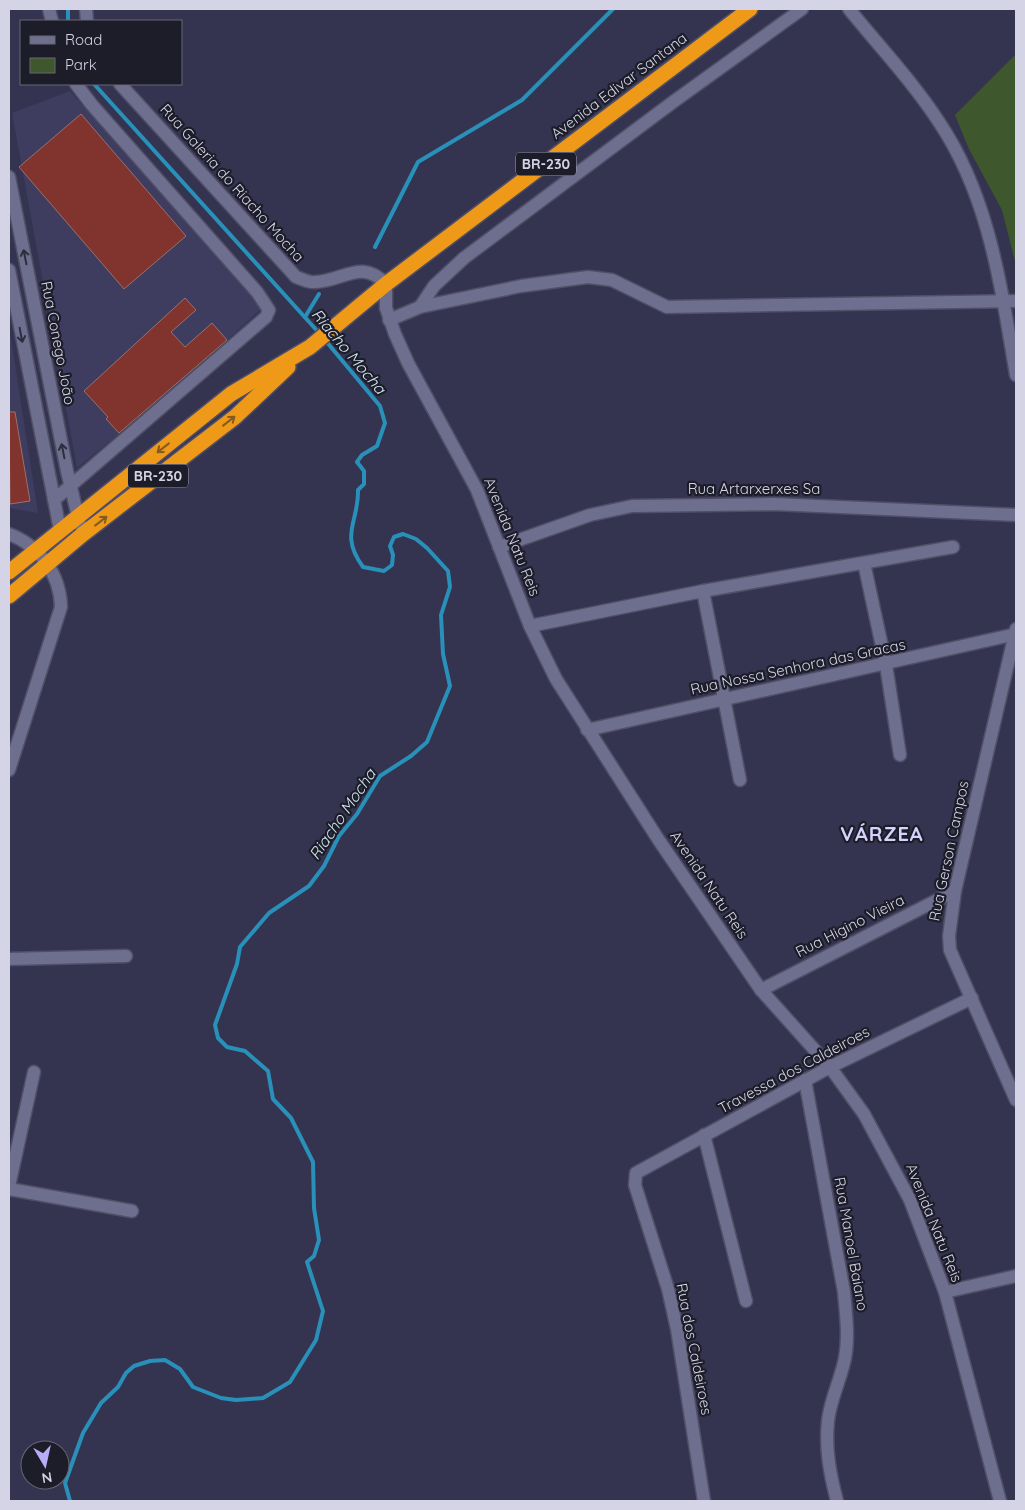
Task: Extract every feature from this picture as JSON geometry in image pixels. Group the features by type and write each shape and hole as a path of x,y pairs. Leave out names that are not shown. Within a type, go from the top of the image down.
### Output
{"highway":[{"name":"Avenida Edivar Santana","path":"307,349 386,284 750,9"},
{"name":"BR-230","path":"9,572 77,515 231,394 307,349"},
{"name":"BR-230","path":"9,596 83,534 235,417 307,349"}],"street":[{"path":"420,307 434,286 464,258 672,102 802,9"},
{"path":"849,9 927,105 951,143 982,210 994,254 1016,376"},
{"path":"54,500 266,317 269,310 257,292 92,105 77,85"},
{"name":"Rua Galeria do Riacho Mocha","path":"121,85 296,277 316,282 357,272 368,272 377,275 386,284"},
{"name":"Rua Conego João","path":"9,177 70,487 83,534"},
{"path":"9,270 60,530"},
{"path":"389,320 420,307 520,286 588,277 617,282 667,308 1016,301"},
{"path":"11,284 29,279"},
{"name":"Avenida Natu Reis","path":"386,284 389,320 408,363 474,484 530,626 556,679 658,839 761,990 784,1018 830,1067 864,1114 894,1167 910,1200 945,1292 1000,1501"},
{"name":"Rua Artarxerxes Sa","path":"499,547 590,514 632,506 774,504 1016,515"},
{"path":"9,534 36,550 48,565 56,578 60,592 61,607 9,770"},
{"path":"530,626 703,591 954,547"},
{"path":"864,563 886,665 900,755"},
{"path":"703,591 723,701 740,780"},
{"name":"Rua Nossa Senhora das Gracas","path":"587,730 886,665 1016,633"},
{"name":"Rua Gerson Campos","path":"1016,633 955,891 949,924 950,950 1016,1100"},
{"name":"Rua Higino Vieira","path":"761,990 955,891"},
{"path":"9,959 126,956"},
{"name":"Travessa dos Caldeiroes","path":"634,1176 639,1170 805,1080 972,998"},
{"path":"34,1072 9,1188 132,1211"},
{"name":"Rua Manoel Baiano","path":"805,1080 844,1292 847,1322 846,1357 828,1419 826,1437 826,1456 837,1501"},
{"path":"704,1136 746,1301"},
{"name":"Rua dos Caldeiroes","path":"634,1176 677,1329 704,1501"},
{"path":"945,1292 1016,1276"}],"shaded area":[{"path":"70,91 262,308 173,390 77,468 12,113"},
{"path":"9,326 38,513 9,508"}],"green space":[{"path":"1016,54 1016,265 1002,210 969,149 955,115"}],"building":[{"path":"81,114 186,236 124,289 19,167"},
{"path":"185,298 196,310 171,332 185,347 212,323 227,340 119,433 106,419 108,417 84,391"},
{"path":"9,412 15,412 30,501 10,504"}],"waterway":[{"name":"Riacho Mocha","path":"68,9 68,20"},
{"path":"375,247 418,162 522,100 613,9"},
{"name":"Riacho Mocha","path":"95,85 320,334"},
{"path":"305,317 319,294"},
{"name":"Riacho Mocha","path":"70,1501 65,1483 83,1433 101,1403 118,1387 126,1373 134,1366 150,1361 165,1360 180,1369 193,1387 221,1398 236,1400 263,1398 290,1382 316,1340 323,1311 307,1262 314,1256 319,1240 314,1208 313,1162 291,1118 273,1099 268,1071 245,1051 227,1047 218,1038 215,1025 237,964 240,947 269,913 309,886 324,866 339,836 357,814 380,776 411,756 427,742 450,686 443,654 441,615 450,587 448,571 427,548 416,539 403,534 394,537 390,546 393,555 392,565 384,571 363,567 352,546 351,537 358,501 358,490 364,484 364,471 357,462 362,455 377,446 385,423 380,406 325,340"}],"district":[{"name":"VÁRZEA","path":"882,834"}]}
